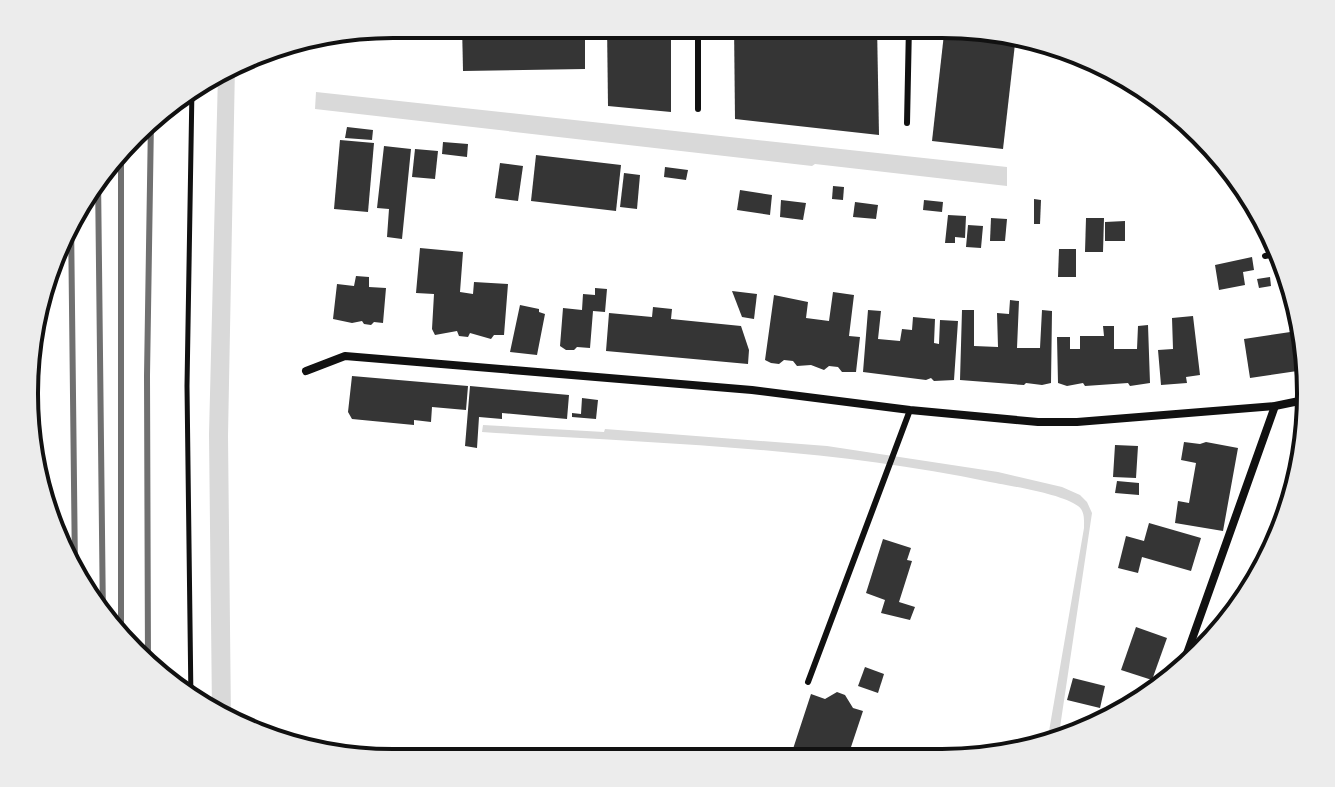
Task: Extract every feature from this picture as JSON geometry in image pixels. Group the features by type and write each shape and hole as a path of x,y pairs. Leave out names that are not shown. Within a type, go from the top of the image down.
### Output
{"street":[{"path":"306,371 345,356 752,390 1038,422 1077,422 1275,406 1297,402"},
{"path":"1188,649 1275,406"}],"lane":[{"path":"698,38 698,109"},
{"path":"907,123 909,38"},
{"path":"1265,256 1269,255"},
{"path":"808,682 910,410"}],"path":[{"path":"191,685 187,386 192,101"}],"shaded area":[{"path":"235,76 228,436 231,709 212,699 209,434 218,85"},
{"path":"316,92 1007,167 1007,186 315,109"},
{"path":"483,425 604,432 605,429 827,446 998,472 1062,487 1080,495 1092,513 1060,729 1049,732 1084,528 1084,516 1078,506 1023,488 864,461 737,448 482,432"}],"building":[{"path":"462,38 585,38 585,69 463,71"},
{"path":"607,38 671,38 671,112 608,106"},
{"path":"734,38 877,38 879,135 735,119"},
{"path":"944,38 1015,46 1003,149 932,141"},
{"path":"347,127 373,130 372,140 345,138"},
{"path":"340,140 374,143 368,212 334,209"},
{"path":"443,142 468,144 467,157 442,154"},
{"path":"384,146 411,149 402,239 387,237 389,209 377,208"},
{"path":"415,149 438,151 435,179 412,177"},
{"path":"536,155 621,165 616,211 531,201"},
{"path":"500,163 523,166 518,201 495,198"},
{"path":"665,167 688,170 686,180 664,177"},
{"path":"624,173 640,175 637,209 620,207"},
{"path":"833,186 844,187 843,200 832,199"},
{"path":"740,190 772,195 770,215 737,210"},
{"path":"1034,199 1041,200 1040,224 1034,224"},
{"path":"781,200 806,203 803,220 780,217"},
{"path":"924,200 943,202 942,212 923,210"},
{"path":"855,202 878,205 876,219 853,217"},
{"path":"948,215 966,216 965,238 955,237 955,243 945,243"},
{"path":"991,218 1007,219 1005,241 990,241"},
{"path":"1086,218 1104,218 1103,252 1085,252"},
{"path":"1125,221 1125,241 1105,241 1105,222"},
{"path":"968,225 983,226 981,248 966,247"},
{"path":"420,248 463,252 460,292 473,294 474,282 508,284 504,335 494,335 491,339 470,333 468,337 459,336 457,331 435,335 432,329 434,294 416,293"},
{"path":"1059,249 1076,249 1076,277 1058,277"},
{"path":"1252,257 1254,270 1243,272 1245,285 1219,290 1215,265"},
{"path":"356,276 369,277 369,287 386,288 383,323 374,322 371,325 362,321 352,323 333,319 337,284 354,286"},
{"path":"1270,277 1271,286 1259,288 1257,279"},
{"path":"595,288 607,289 605,312 593,311 590,348 566,350 560,346 563,308 582,310 583,294 595,295"},
{"path":"732,291 757,294 754,319 742,317"},
{"path":"833,292 854,295 849,336 860,337 856,372 842,372 838,367 829,366 824,370 811,365 797,366 793,361 784,360 779,364 765,360 774,295 808,302 806,318 829,321"},
{"path":"1010,300 1019,301 1017,348 1040,348 1042,310 1052,311 1051,383 1024,385 960,380 962,310 974,310 974,346 998,347 997,313 1009,314"},
{"path":"520,305 539,309 545,314 537,355 510,352"},
{"path":"653,307 672,309 671,319 741,326 749,350 748,364 606,351 609,313 652,317"},
{"path":"868,310 881,311 878,339 900,341 902,329 912,330 913,317 935,319 934,343 939,344 940,320 958,321 954,380 934,381 931,378 926,380 863,372"},
{"path":"1193,316 1200,375 1186,377 1187,383 1161,385 1158,350 1173,349 1172,318"},
{"path":"1148,325 1150,383 1085,386 1083,383 1067,386 1058,383 1057,337 1070,337 1070,349 1080,349 1080,336 1104,336 1103,326 1114,326 1114,349 1137,349 1138,326"},
{"path":"1291,332 1296,371 1250,378 1244,339"},
{"path":"352,376 468,386 466,410 432,407 431,422 414,420 414,425 352,419 348,412"},
{"path":"470,386 569,395 567,419 502,413 502,419 479,417 477,448 465,446"},
{"path":"582,398 598,400 596,419 572,417 572,413 581,414"},
{"path":"1184,442 1206,442 1238,448 1223,531 1175,523 1178,501 1189,503 1196,463 1181,460"},
{"path":"1115,445 1138,446 1136,478 1113,477"},
{"path":"1117,481 1139,483 1139,495 1115,493"},
{"path":"1149,523 1201,538 1191,571 1142,557 1138,573 1118,568 1126,536 1144,541"},
{"path":"883,539 911,548 907,560 912,561 899,602 915,607 910,620 881,613 885,600 866,593"},
{"path":"1136,627 1167,638 1152,680 1121,670"},
{"path":"865,667 884,674 878,693 858,686"},
{"path":"1073,678 1105,686 1100,708 1067,700"},
{"path":"837,692 845,695 853,708 863,711 850,749 793,749 811,694 825,699"}],"railway":[{"path":"148,651 147,376 151,134"},
{"path":"121,165 121,622"},
{"path":"98,196 103,598"},
{"path":"71,244 75,551"}]}
